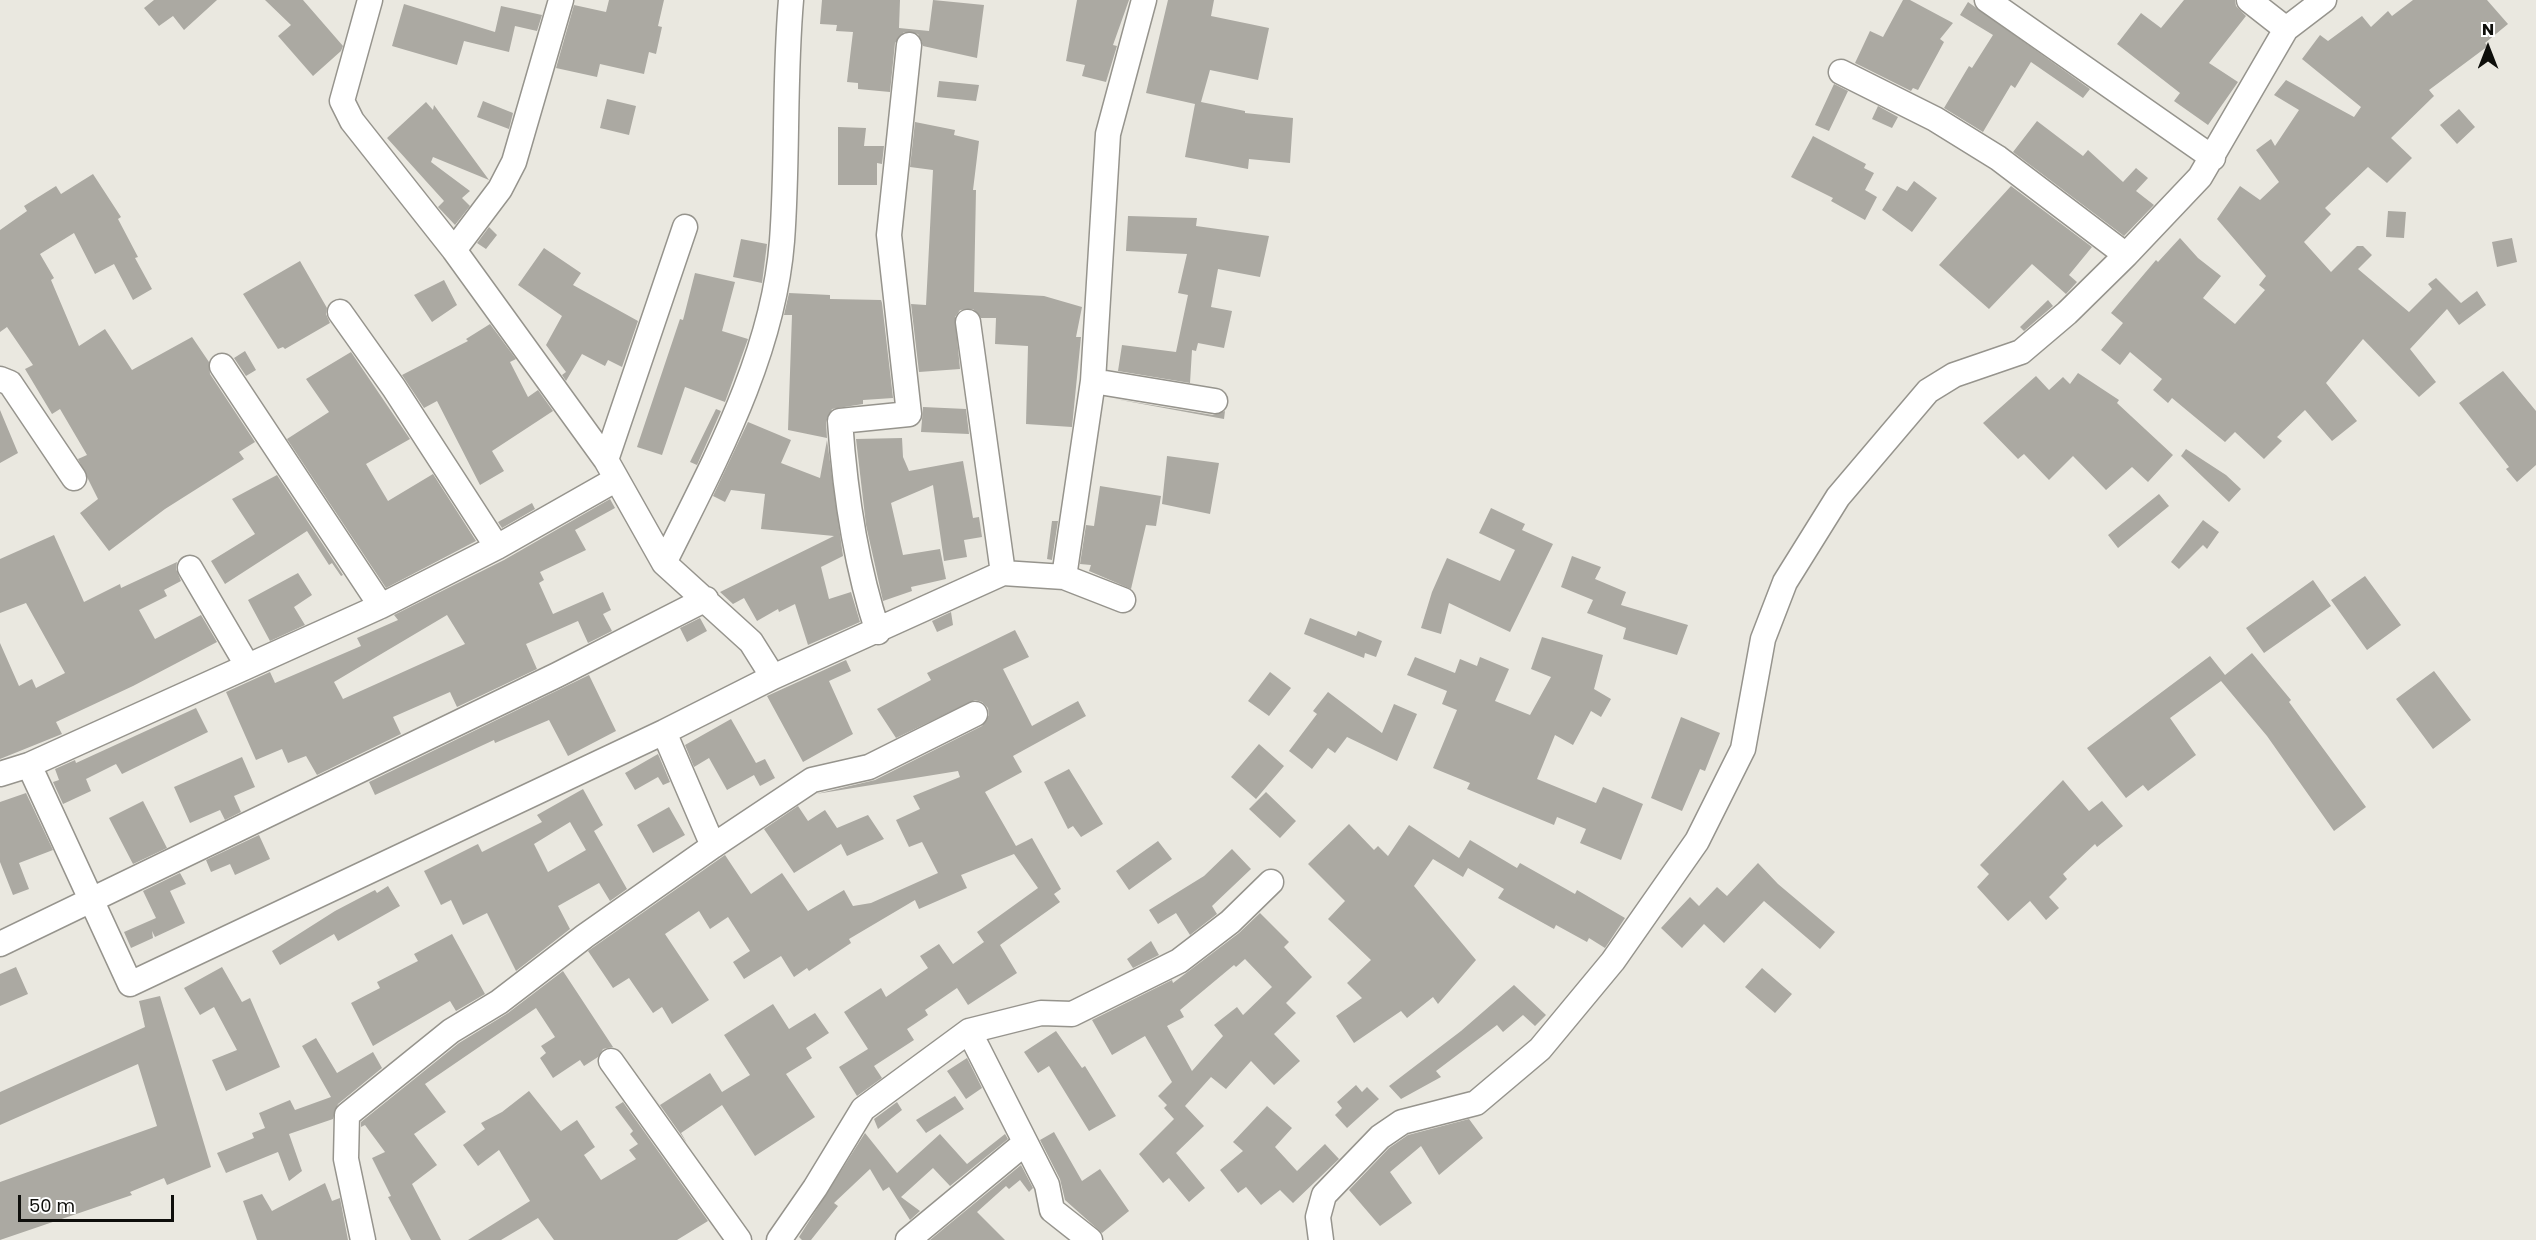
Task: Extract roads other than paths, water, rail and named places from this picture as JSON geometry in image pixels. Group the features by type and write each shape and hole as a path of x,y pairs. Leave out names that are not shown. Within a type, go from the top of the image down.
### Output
{"street":[{"path":"370,0 342,101 352,121 454,250 611,470 664,563 751,642 773,677"},
{"path":"454,250 500,189 514,162 561,0"},
{"path":"664,563 723,444 750,381 772,298 782,242 785,67 790,0"},
{"path":"1064,577 1093,381 1108,134 1144,0"},
{"path":"1987,0 2213,158"},
{"path":"2249,0 2286,29"},
{"path":"1321,1240 1318,1217 1324,1195 1380,1137 1395,1127 1422,1115 1476,1103 1540,1049 1613,962 1691,850 1743,749 1763,639 1785,582 1838,497 1928,391 1954,375 2021,352 2067,313 2126,255 2200,177 2286,29 2324,0"},
{"path":"878,632 861,581 845,483 840,421 909,414 889,236 909,45"},
{"path":"1841,72 1935,119 1998,158 2126,255"},
{"path":"0,774 29,765 381,606 497,547 611,470 685,227"},
{"path":"340,312 394,388 497,547"},
{"path":"968,322 1004,573"},
{"path":"222,366 381,606"},
{"path":"0,379 10,383 74,478"},
{"path":"1093,381 1215,401"},
{"path":"190,568 247,665"},
{"path":"29,765 130,984 664,732 773,677 878,632 1004,573 1064,577 1123,600"},
{"path":"0,944 93,901 706,599"},
{"path":"363,1240 346,1160 347,1114 451,1031 499,1002 585,936 812,780 869,767 975,714"},
{"path":"664,732 713,846"},
{"path":"785,1237 863,1109 969,1031 1041,1013 1072,1014 1091,1005 1179,961 1230,922 1271,882"},
{"path":"969,1031 1047,1185 1052,1210 1090,1240"},
{"path":"611,1061 739,1240"},
{"path":"908,1240 1025,1143"}]}
